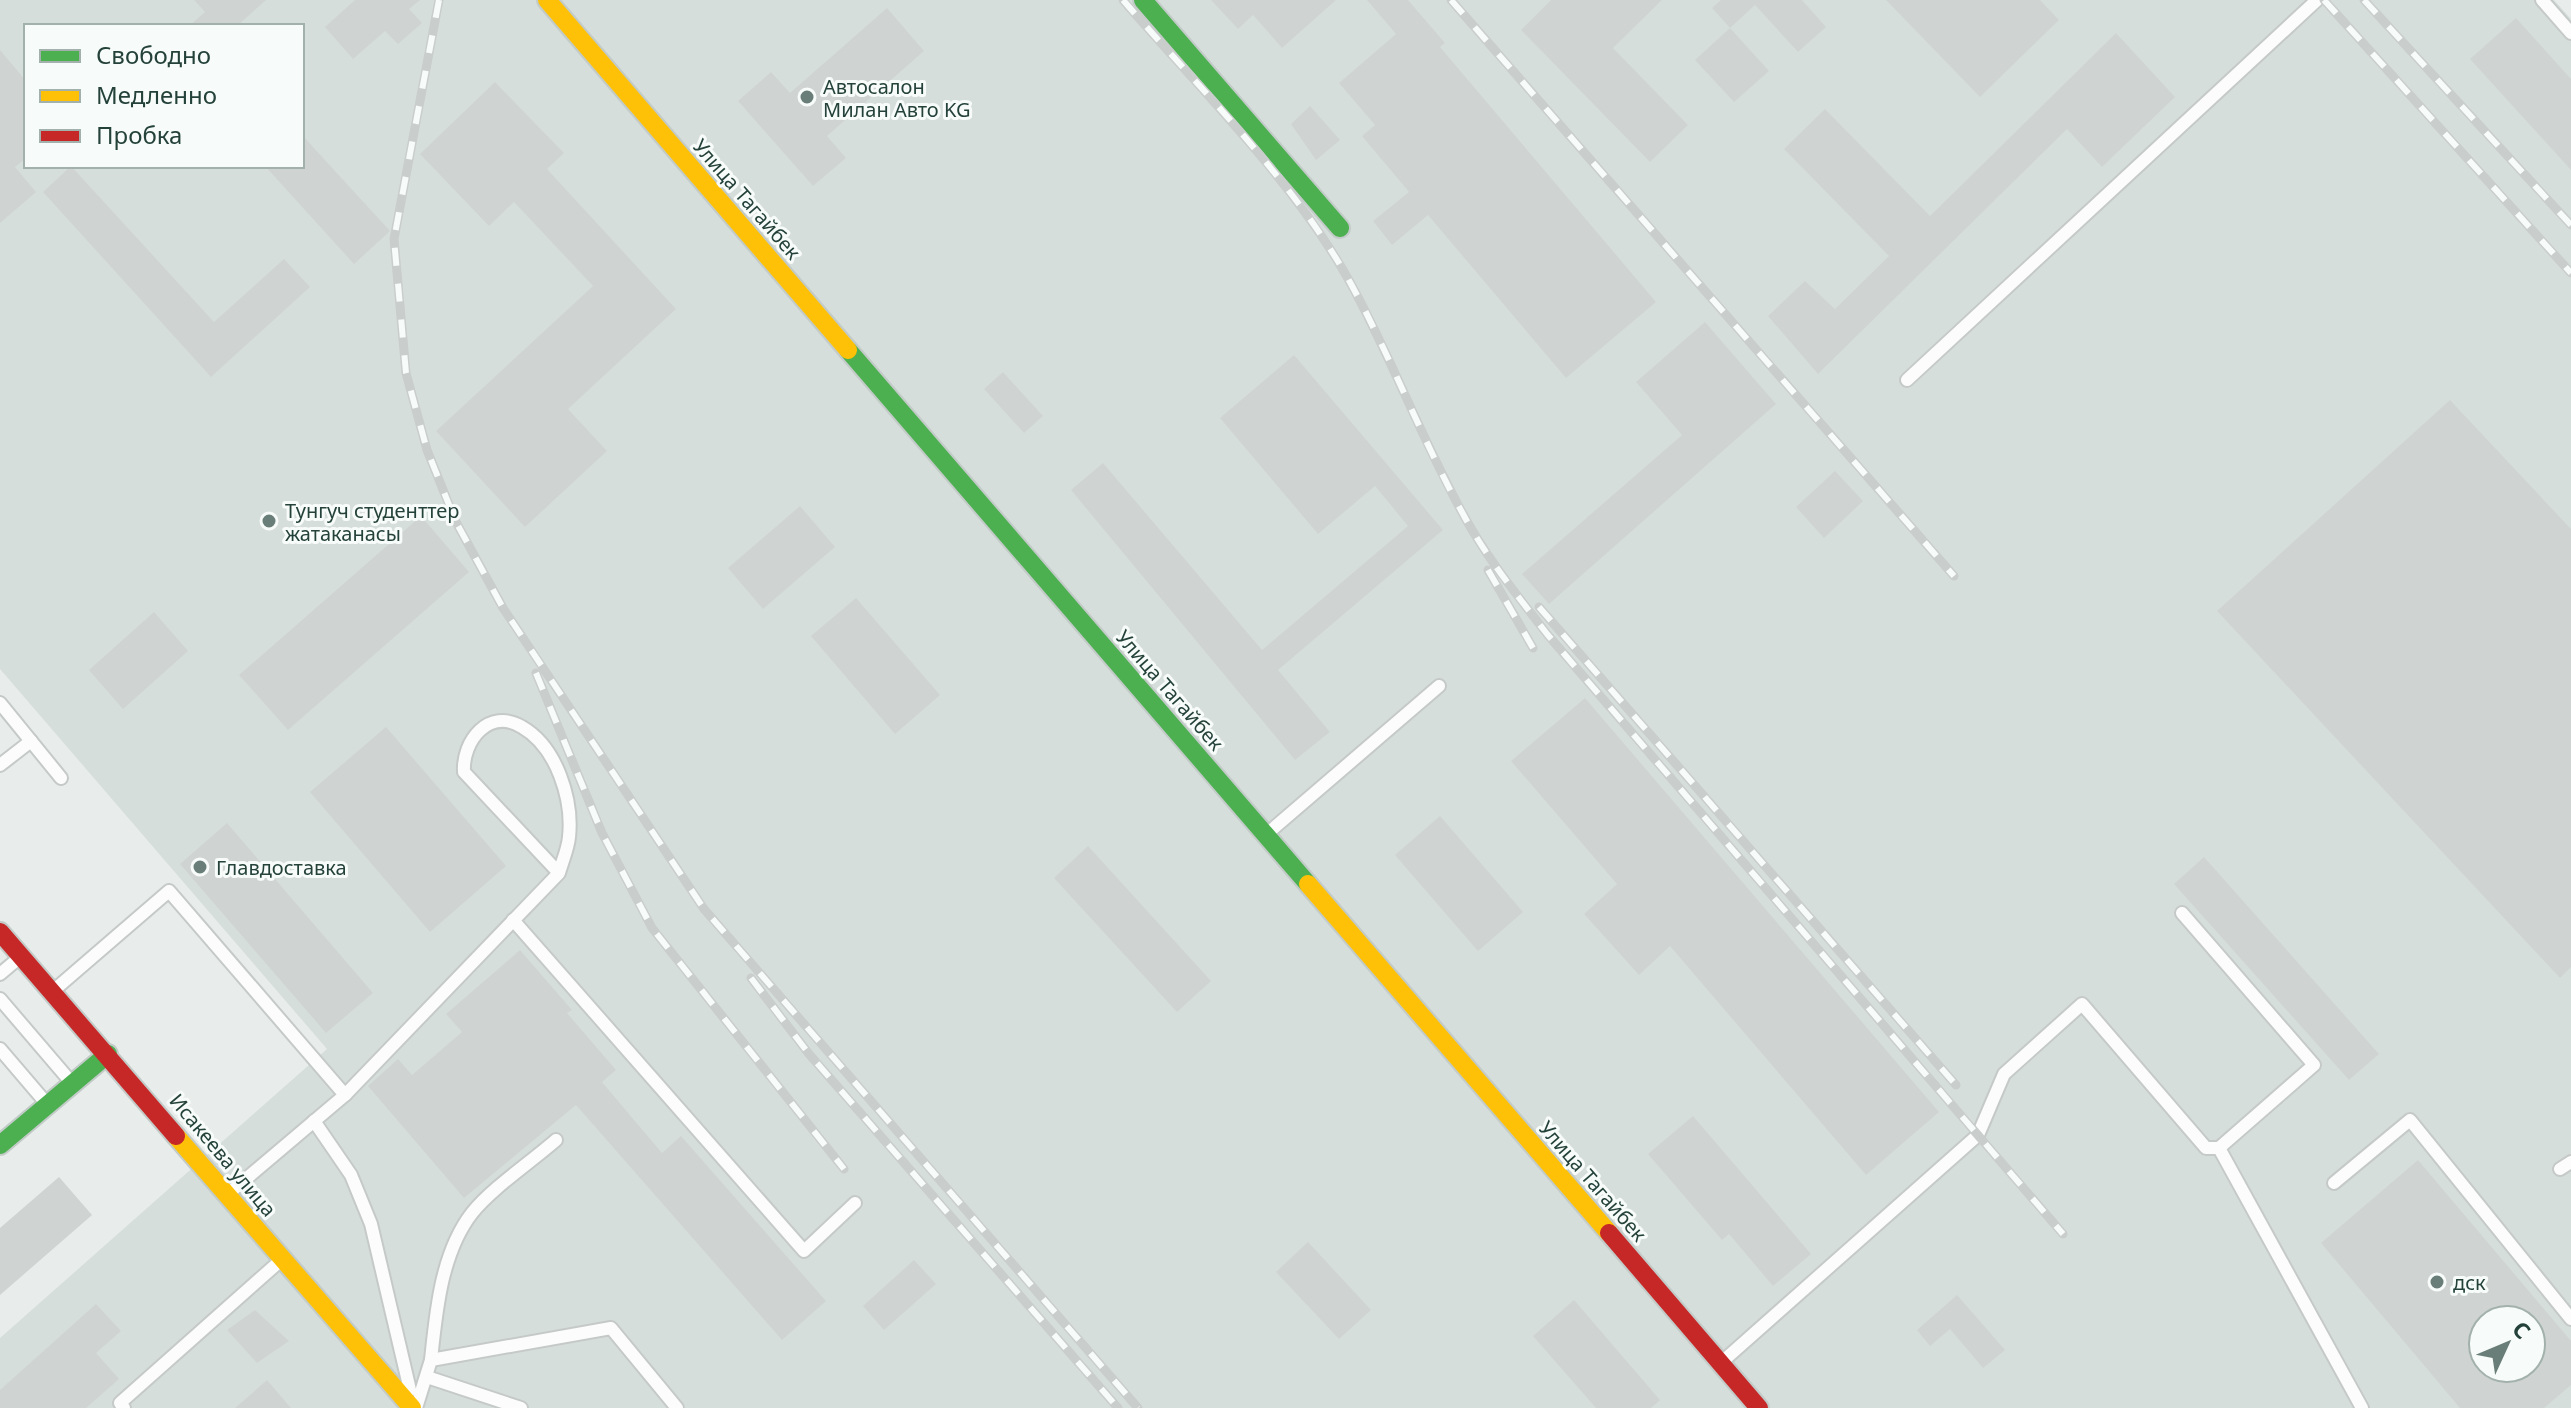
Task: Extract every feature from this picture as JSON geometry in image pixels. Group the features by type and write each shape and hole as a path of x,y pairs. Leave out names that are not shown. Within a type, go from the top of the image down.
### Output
{"street":[{"name":"Улица Тагайбек","path":"547,0 1759,1408"},
{"path":"1143,0 1340,228"},
{"name":"Исакеева улица","path":"0,932 414,1408"},
{"path":"0,1145 108,1054"}],"lane":[{"path":"2542,0 2571,33"},
{"path":"1907,380 2316,1"},
{"path":"1266,835 1439,686"},
{"path":"0,703 61,778"},
{"path":"228,1194 345,1095 559,873 569,838 569,815 566,791 557,768 522,726 499,721 476,732 463,754 464,772 559,873"},
{"path":"0,765 31,741"},
{"path":"53,991 169,891 345,1095"},
{"path":"1721,1363 1978,1135 2004,1074 2082,1004 2206,1148 2219,1148 2314,1065 2182,913"},
{"path":"513,920 804,1251 855,1203"},
{"path":"0,974 21,956"},
{"path":"0,999 73,1083"},
{"path":"0,1049 48,1105"},
{"path":"2334,1183 2410,1120 2571,1319"},
{"path":"314,1121 351,1175 371,1224 414,1408"},
{"path":"414,1408 431,1360 447,1263 472,1213 556,1140"},
{"path":"2219,1148 2362,1408"},
{"path":"118,1406 283,1258"},
{"path":"431,1360 611,1328 677,1408"},
{"path":"427,1377 521,1408"}],"shaded area":[{"path":"0,0 2554,0 2571,19 2571,1408 0,1408 0,1338 327,1049 0,669"}],"building":[{"path":"194,0 266,0 239,24 191,24 205,12"},
{"path":"355,0 420,0 409,9 422,23 398,44 385,31 353,59 325,27"},
{"path":"1211,0 1336,0 1282,48 1253,15 1238,29"},
{"path":"1367,0 1408,0 1445,43 1440,47 1656,302 1566,378 1428,215 1392,245 1373,221 1409,192 1362,136 1375,125 1339,83 1396,34"},
{"path":"1551,0 1662,0 1613,48 1688,125 1650,162 1521,30"},
{"path":"1721,0 1802,0 1826,27 1798,52 1755,5 1730,28 1712,8"},
{"path":"1886,0 2040,0 2059,20 1980,97"},
{"name":"Автосалон Милан Авто KG","path":"887,8 924,51 827,136 846,158 813,186 738,101 771,72 790,93"},
{"path":"2516,18 2571,79 2571,170 2470,59"},
{"path":"1730,28 1769,71 1734,102 1695,60"},
{"path":"2116,33 2175,97 2102,167 2067,129 1818,374 1768,316 1805,281 1835,309 1889,256 1784,149 1825,109 1930,216"},
{"path":"0,50 24,79 24,160 15,167 36,192 0,223"},
{"path":"495,82 564,153 547,169 676,309 568,409 607,451 525,527 436,431 593,286 514,202 489,226 420,154"},
{"path":"1310,106 1340,140 1316,160 1291,124"},
{"path":"304,137 390,231 354,264 267,168 304,168"},
{"path":"69,168 73,168 214,322 284,259 310,287 211,377 43,192"},
{"path":"1705,322 1776,404 1549,604 1522,574 1682,435 1636,382"},
{"path":"1294,355 1443,530 1278,670 1330,732 1295,760 1071,490 1103,463 1262,650 1408,526 1375,486 1318,534 1220,418"},
{"path":"1003,372 1043,416 1024,433 984,389"},
{"path":"2450,400 2571,529 2571,967 2560,978 2217,611"},
{"path":"1835,471 1863,501 1824,538 1796,507"},
{"path":"800,506 835,547 763,609 728,568"},
{"path":"421,516 469,572 288,730 239,675"},
{"path":"856,598 940,695 895,734 811,636"},
{"path":"154,612 188,651 123,709 89,670"},
{"path":"1585,698 1939,1112 1866,1175 1670,946 1639,975 1584,914 1617,884 1511,761"},
{"path":"386,727 506,866 430,932 310,792"},
{"path":"1440,816 1523,912 1478,951 1395,855"},
{"path":"227,823 373,993 326,1033 180,864"},
{"path":"1088,846 1211,981 1177,1012 1054,878"},
{"path":"2204,857 2379,1054 2349,1080 2174,884"},
{"path":"520,950 572,1010 567,1013 616,1070 602,1082 662,1153 681,1136 826,1301 782,1340 576,1105 464,1198 368,1086 398,1059 412,1075 462,1032 446,1014"},
{"path":"1693,1116 1811,1254 1773,1286 1729,1234 1722,1240 1648,1154"},
{"name":"дск","path":"2418,1160 2540,1304 2467,1304 2467,1384 2547,1384 2547,1313 2571,1341 2571,1385 2544,1408 2460,1408 2321,1243"},
{"path":"59,1177 92,1215 0,1295 0,1228"},
{"path":"1308,1242 1371,1310 1339,1339 1276,1272"},
{"path":"914,1260 936,1284 884,1330 863,1306"},
{"path":"1957,1295 2005,1350 1983,1368 1950,1329 1930,1346 1917,1330"},
{"path":"1574,1300 1660,1400 1651,1408 1596,1408 1533,1336"},
{"path":"96,1304 121,1331 96,1353 119,1379 86,1408 0,1408 0,1390"},
{"path":"255,1310 289,1341 257,1363 227,1330"},
{"path":"267,1380 291,1408 235,1408"}],"railway":[{"path":"439,0 394,239 406,373 427,450 456,522 503,608 704,909 1138,1408"},
{"path":"1123,0 1245,137 1329,246 1366,312 1463,514 1513,590 1547,634 2063,1234"},
{"path":"1451,0 1954,576"},
{"path":"2324,0 2571,273"},
{"path":"2364,0 2571,225"},
{"path":"1488,570 1533,648"},
{"path":"1539,607 1956,1085"},
{"path":"536,673 602,833 652,928 844,1169"},
{"path":"751,978 809,1054 1118,1408"}],"traffic: fast":[{"path":"1143,0 1340,228"},
{"path":"848,350 1308,884"},
{"path":"0,1145 108,1054"}],"traffic: slow":[{"path":"547,0 848,350"},
{"path":"1308,884 1609,1233"},
{"path":"176,1136 412,1408"}],"traffic: jam":[{"path":"0,932 176,1136"},
{"path":"1609,1233 1759,1408"}],"place":[{"name":"Автосалон Милан Авто KG","path":"807,97"},
{"name":"Тунгуч студенттер жатаканасы","path":"269,521"},
{"name":"Главдоставка","path":"200,867"},
{"name":"дск","path":"2437,1282"}]}
